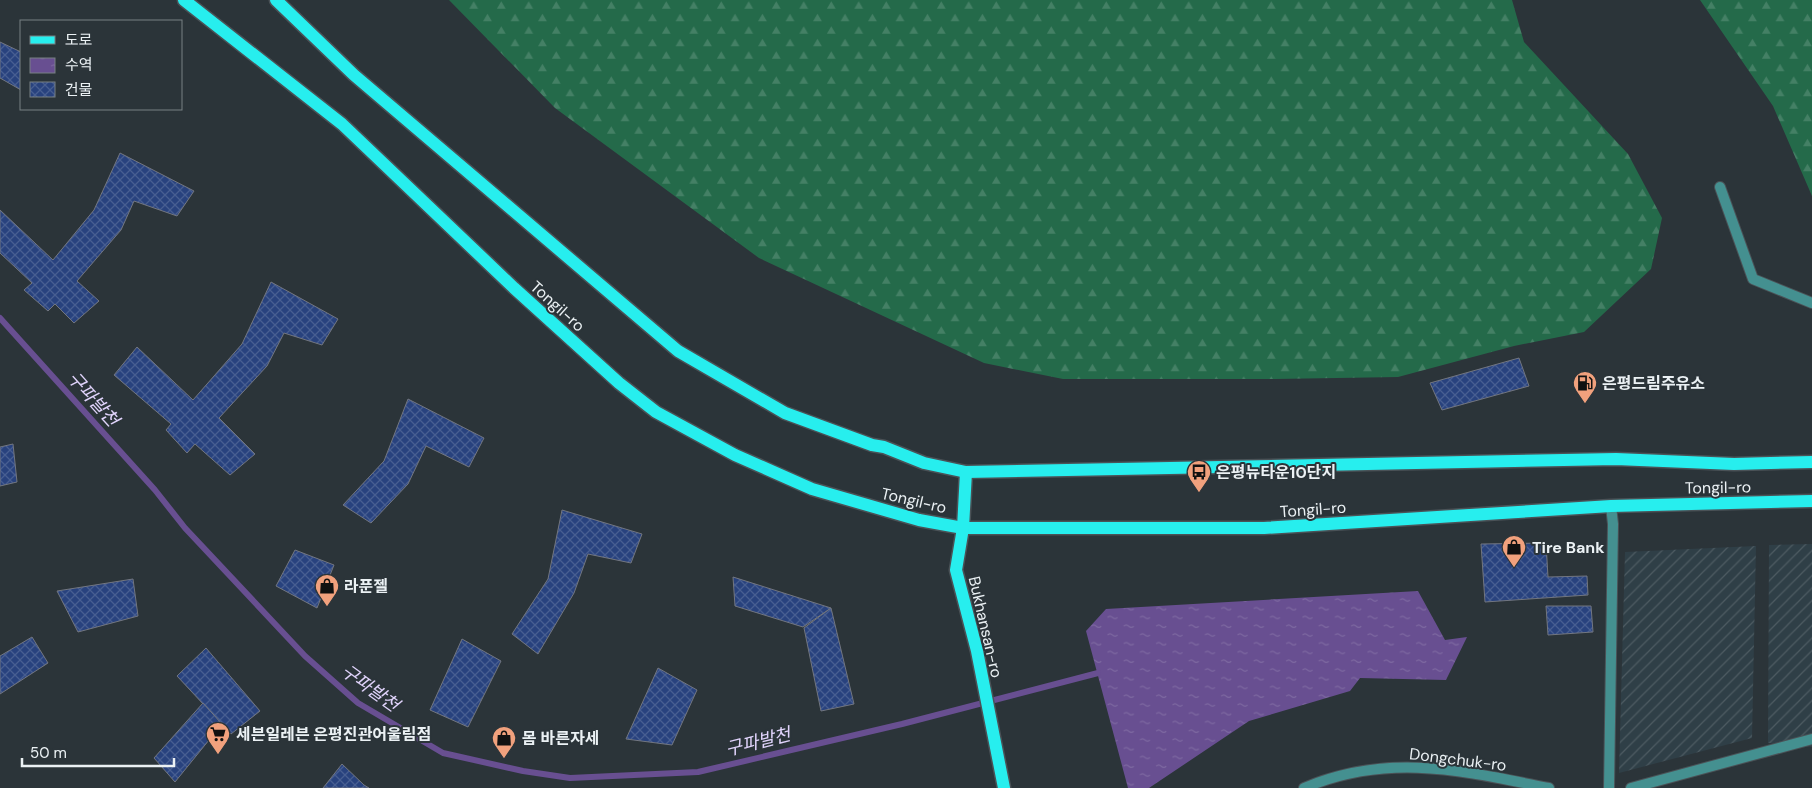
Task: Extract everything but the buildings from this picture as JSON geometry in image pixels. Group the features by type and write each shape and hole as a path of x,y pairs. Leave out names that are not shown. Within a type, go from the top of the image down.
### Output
{"main road":[{"name":"Tongil-ro","path":"184,0 342,124 514,288 619,383 656,412 735,455 812,489 919,520 963,528 1264,528 1611,506 1812,501"},
{"name":"Tongil-ro","path":"276,0 354,75 678,351 784,413 872,445 884,447 924,463 966,472 1616,459 1734,464 1812,462"},
{"name":"Bukhansan-ro","path":"966,472 963,528 956,570 977,651 1004,788"}],"street":[{"path":"1720,187 1752,279 1812,303"},
{"path":"1608,788 1613,524 1611,506"},
{"path":"1631,788 1812,740"},
{"name":"Dongchuk-ro","path":"1304,788 1348,773 1405,766 1468,772 1549,788"}],"shaded area":[{"path":"1812,544 1812,747 1768,743 1769,545"},
{"path":"1756,546 1752,738 1619,773 1625,552"}],"green space":[{"path":"449,0 1512,0 1524,42 1628,154 1662,218 1651,269 1584,332 1514,346 1398,377 1063,379 984,363 759,258 555,108"},
{"path":"1700,0 1812,0 1812,196 1773,106"}],"water":[{"path":"1418,591 1445,640 1467,637 1446,680 1360,678 1350,691 1249,721 1149,788 1128,788 1086,631 1106,609"}],"waterway":[{"name":"구파발천","path":"0,318 155,490 185,528 305,656 358,703 443,753 523,771 570,778 698,772 902,724 1098,673"}],"place":[{"name":"은평드림주유소","path":"1585,404"},
{"name":"은평뉴타운10단지","path":"1199,493"},
{"name":"Tire Bank","path":"1514,568"},
{"name":"라푼젤","path":"327,607"},
{"name":"세븐일레븐 은평진관어울림점","path":"218,755"},
{"name":"몸 바른자세","path":"504,759"}]}
